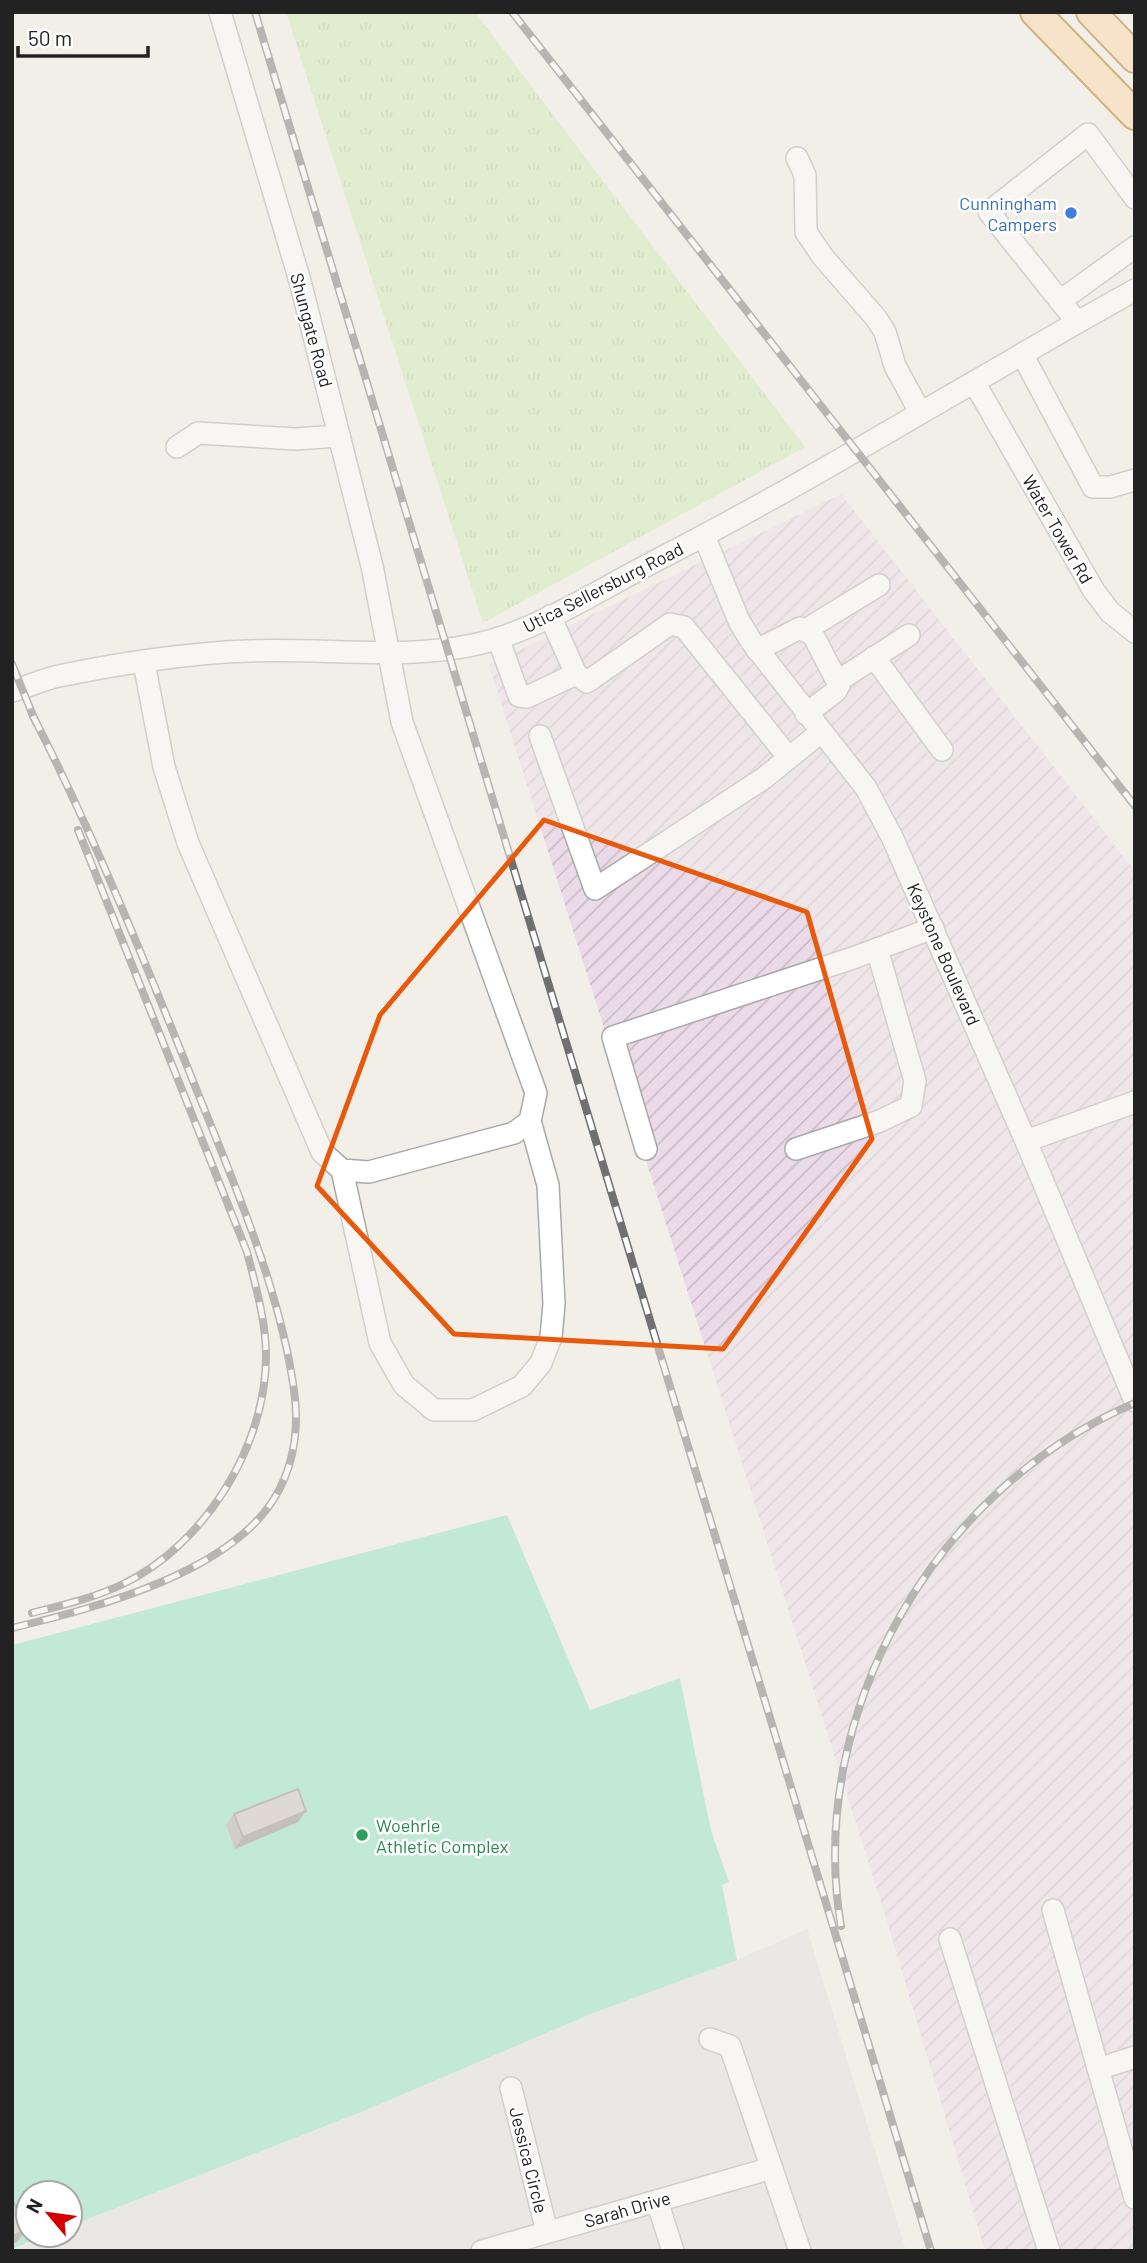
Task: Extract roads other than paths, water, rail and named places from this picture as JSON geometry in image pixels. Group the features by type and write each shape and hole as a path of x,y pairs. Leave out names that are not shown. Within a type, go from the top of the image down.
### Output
{"main road":[{"path":"1035,12 1135,115"},
{"path":"1091,12 1135,58"}],"street":[{"name":"Shungate Road","path":"220,12 300,281 372,566 402,722 536,1093 530,1121"},
{"path":"1077,322 989,212 1088,134 1135,198"},
{"path":"797,158 804,175 806,232 823,257 885,332 895,366 920,412"},
{"path":"1060,301 1135,247"},
{"name":"Utica Sellersburg Road","path":"12,691 57,676 243,651 325,649 390,652 447,649 498,638 550,616 704,536 857,452 920,412 1135,290"},
{"path":"1021,354 1093,487 1110,487 1135,480"},
{"name":"Water Tower Rd","path":"974,382 1094,591 1110,612 1135,632"},
{"path":"177,447 198,433 295,439 339,436"},
{"name":"Keystone Boulevard","path":"704,536 739,621 757,650 866,788 933,928 1135,1401"},
{"path":"757,650 800,628 807,629 878,585"},
{"path":"550,616 576,674 587,682 670,624 684,627 789,758"},
{"path":"806,714 836,691 838,681 807,629"},
{"path":"838,681 909,635"},
{"path":"498,638 519,696 527,697 576,674"},
{"path":"874,657 942,750"},
{"path":"144,663 164,767 188,843 322,1152 342,1170 380,1343 404,1385 434,1410 473,1410 522,1386 541,1363 551,1337 554,1304 548,1185 530,1121 514,1133 369,1172 342,1170"},
{"path":"540,736 595,889 764,778 821,732"},
{"path":"646,1149 613,1037 933,928"},
{"path":"796,1149 880,1121 911,1106 915,1080 877,949"},
{"path":"1026,1141 1135,1102"},
{"path":"1053,1910 1135,2198"},
{"path":"950,1939 1049,2251"},
{"path":"710,2039 730,2046 800,2251"},
{"path":"1098,2069 1135,2057"},
{"name":"Jessica Circle","path":"511,2088 547,2232"},
{"name":"Sarah Drive","path":"482,2251 772,2168"},
{"path":"657,2201 673,2251"}],"railway":[{"path":"255,12 931,2251"},
{"path":"512,12 1135,806"},
{"path":"12,664 36,723"},
{"path":"12,1628 83,1610 161,1582 198,1564 231,1543 259,1519 279,1490 292,1454 296,1416 294,1390 278,1312 238,1194 117,896 32,714"},
{"path":"32,1613 90,1597 123,1584 152,1567 180,1545 204,1519 225,1490 255,1425 263,1390 266,1356 262,1317 247,1252 78,830"},
{"path":"841,1926 835,1846 844,1766 866,1689 900,1616 945,1549 1000,1490 1064,1441 1135,1403"}],"place":[{"name":"Cunningham Campers","path":"1071,213"},
{"name":"Woehrle Athletic Complex","path":"362,1835"}]}
